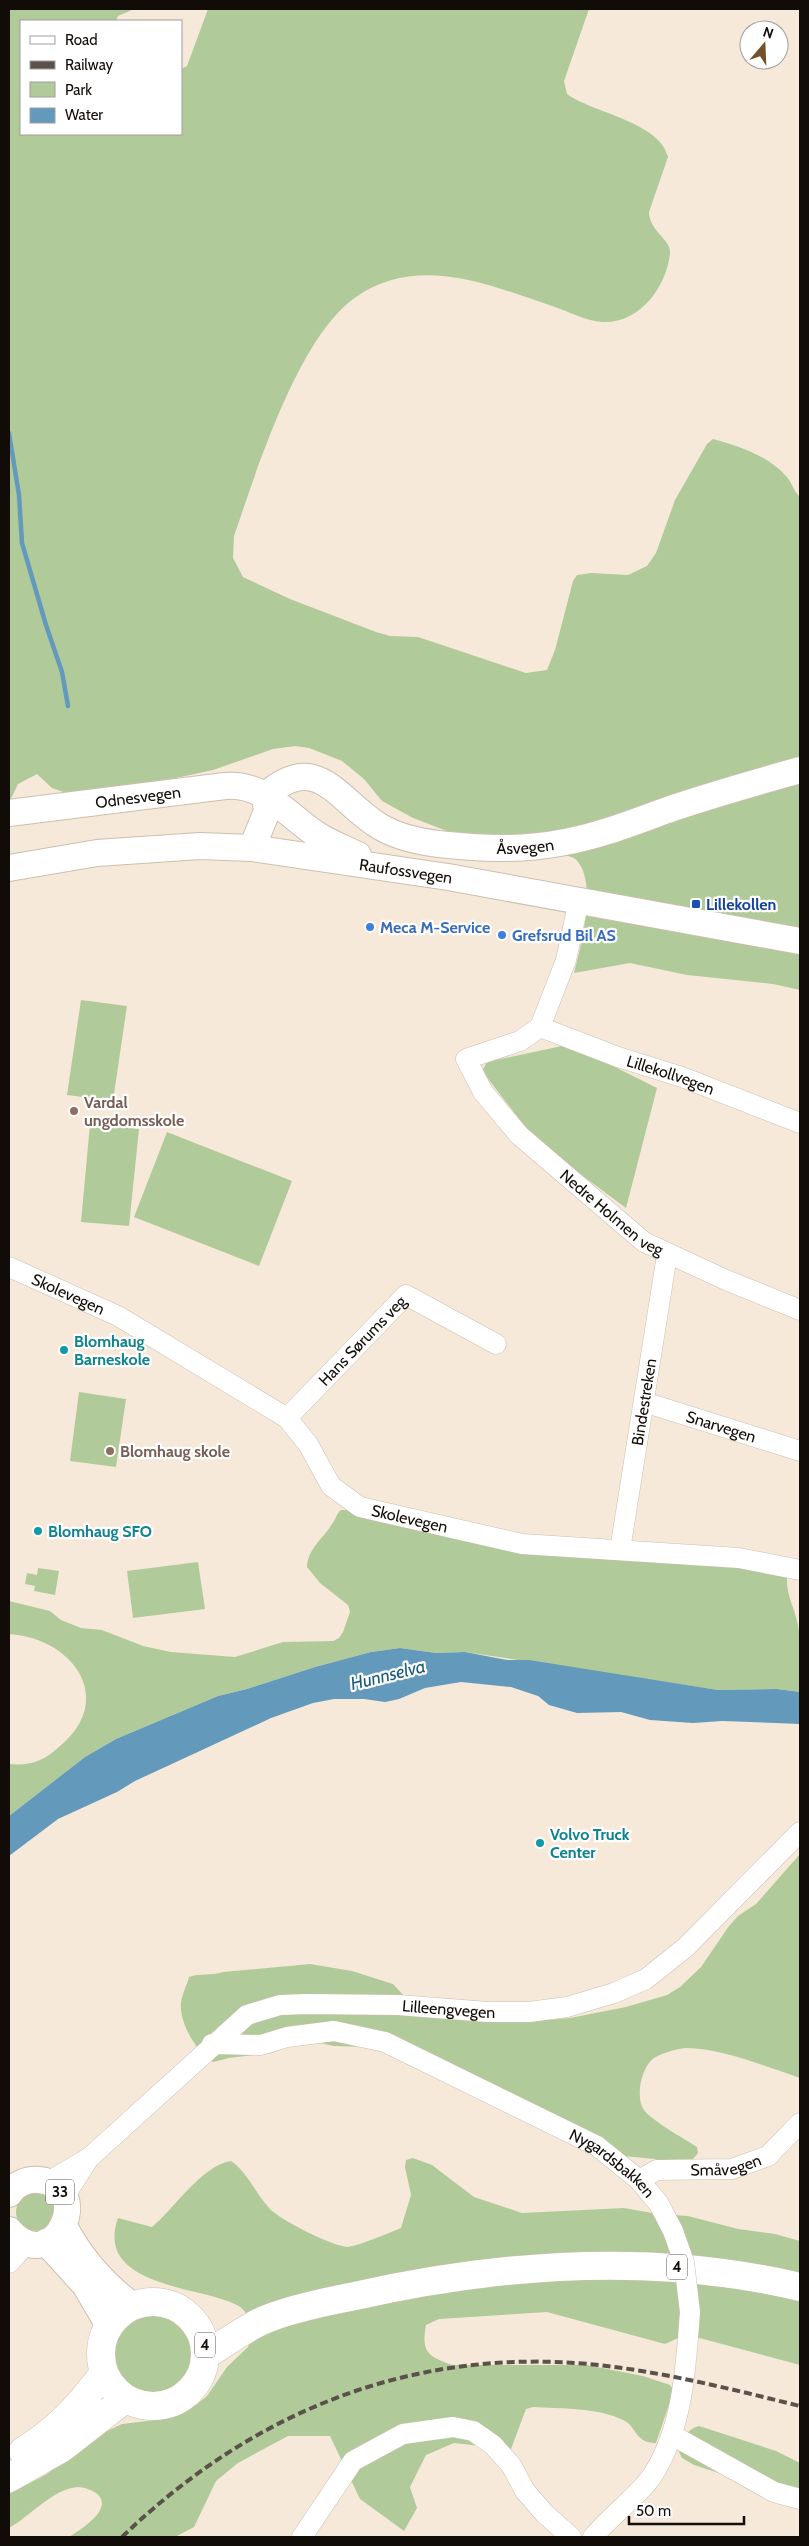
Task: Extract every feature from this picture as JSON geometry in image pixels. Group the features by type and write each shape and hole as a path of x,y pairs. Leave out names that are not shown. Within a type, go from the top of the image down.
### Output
{"highway":[{"name":"4","path":"206,2355 254,2324 321,2304 426,2281 482,2273 586,2265 678,2267 738,2274 800,2287"},
{"name":"4","path":"125,2399 140,2405 156,2407 178,2400 196,2385 204,2370 206,2355 205,2343 195,2322 185,2313 167,2304 146,2302 133,2306"},
{"path":"9,2478 62,2448 125,2399 113,2388 104,2373 101,2354 102,2344 109,2326 124,2311 133,2306"},
{"name":"4","path":"195,2322 254,2324"},
{"path":"9,2459 49,2436 76,2408 104,2373"}],"main road":[{"name":"Åsvegen","path":"274,803 278,784 294,778 316,778 327,782 379,826 398,835 440,845 496,849 566,842 725,791 800,770"},
{"name":"Odnesvegen","path":"9,813 231,786 248,787 327,841 388,868"},
{"path":"252,848 267,811 274,803 288,826 278,852"},
{"name":"Raufossvegen","path":"9,868 97,853 200,846 252,848 388,868 579,900 800,941"},
{"name":"33","path":"30,2186 68,2210 37,2235 80,2254 92,2269 133,2306"},
{"path":"37,2235 85,2285 109,2326"}],"street":[{"path":"540,1027 566,960 579,900"},
{"name":"Nedre Holmen veg","path":"540,1027 520,1041 466,1059 483,1092 519,1135 644,1242 667,1255 800,1310"},
{"name":"Lillekollvegen","path":"540,1027 618,1057 682,1077 800,1123"},
{"name":"Bindestreken","path":"620,1550 667,1255"},
{"name":"Skolevegen","path":"9,1267 118,1316 287,1418 308,1444 331,1486 360,1508 522,1544 739,1558 800,1570"},
{"name":"Hans Sørums veg","path":"287,1418 406,1295 496,1344"},
{"name":"Snarvegen","path":"644,1402 800,1451"},
{"name":"Lilleengvegen","path":"30,2186 90,2158 212,2044 247,2015 280,2005 398,2005 488,2012 529,2012 567,2007 614,1993 646,1979 686,1947 800,1832"},
{"name":"Nygardsbakken","path":"212,2044 261,2045 287,2038 334,2031 385,2042 581,2136 613,2157 639,2180 659,2204 673,2231 684,2262 690,2312 682,2392 672,2435 654,2474 593,2537"},
{"name":"Småvegen","path":"639,2180 658,2170 732,2169 741,2166 768,2156 800,2122"},
{"path":"9,2263 37,2235"},
{"path":"302,2537 353,2461 403,2434 453,2427 473,2431 493,2445 510,2465 525,2491 545,2514 571,2537"},
{"path":"672,2435 774,2492 800,2499"}],"green space":[{"path":"9,9 134,9 118,16 116,20 20,20 20,135 182,135 182,68 187,66 208,9 589,9 564,81 567,94 578,101 639,127 652,135 662,145 668,157 649,212 653,225 670,249 663,279 656,291 648,302 628,317 602,322 584,318 481,283 430,275 404,277 380,284 356,297 335,316 316,342 298,373 267,442 255,476 234,536 233,558 243,577 290,599 376,632 390,636 418,637 526,673 547,670 555,650 573,581 577,575 592,573 628,575 647,566 656,553 675,500 707,444 713,439 732,445 752,452 778,468 787,477 800,497 800,990 773,984 687,975 630,963 574,973 584,930 587,896 586,880 581,867 574,858 527,842 475,837 447,831 413,818 382,801 364,779 342,761 309,748 295,746 273,749 213,770 130,788 72,795 52,788 37,774 18,784 9,803"},
{"path":"81,1000 127,1006 113,1101 67,1095"},
{"path":"562,1046 611,1065 657,1088 626,1208 537,1142 482,1071 487,1062"},
{"path":"90,1124 139,1129 129,1226 81,1222"},
{"path":"167,1132 292,1181 259,1266 134,1217"},
{"path":"79,1392 126,1399 116,1467 70,1461"},
{"path":"341,1510 355,1510 547,1542 788,1568 788,1591 799,1633 800,1692 777,1689 718,1690 465,1652 436,1653 400,1648 371,1652 218,1696 116,1739 85,1757 9,1816 9,1764 31,1763 43,1759 60,1746 77,1728 85,1709 86,1691 80,1674 68,1659 52,1646 32,1638 9,1634 9,1601 50,1611 61,1620 81,1628 102,1630 143,1646 171,1652 235,1657 283,1642 333,1641 339,1638 343,1632 350,1612 348,1605 320,1583 307,1567 310,1554"},
{"path":"198,1562 205,1609 133,1618 127,1571"},
{"path":"38,1568 59,1571 55,1595 34,1591 35,1586 25,1584 27,1573 37,1575"},
{"path":"800,1854 800,2078 744,2059 700,2049 678,2049 654,2058 649,2062 643,2075 640,2091 641,2105 654,2119 697,2147 698,2153 689,2164 682,2166 654,2159 604,2154 391,2054 370,2047 334,2046 320,2043 291,2045 272,2053 229,2058 213,2062 195,2044 183,2019 181,2011 182,1996 189,1977 310,1964 352,1971 393,1984 407,1999 519,2018 548,2020 570,2018 626,2007 667,1995 680,1987 701,1967 738,1916 756,1904"},
{"path":"413,2158 432,2165 474,2197 522,2213 624,2208 658,2214 688,2216 738,2229 775,2234 800,2241 800,2365 692,2336 678,2338 665,2344 547,2312 439,2319 426,2325 426,2348 432,2356 452,2365 587,2365 643,2376 670,2385 674,2390 656,2443 644,2440 623,2420 602,2413 533,2407 526,2409 511,2449 502,2463 481,2446 454,2443 426,2455 410,2487 417,2508 404,2531 360,2499 330,2436 288,2436 238,2463 216,2481 194,2527 175,2537 69,2537 88,2524 99,2512 102,2505 101,2499 96,2493 78,2487 59,2493 9,2528 9,2494 47,2474 84,2442 122,2424 164,2419 196,2405 207,2396 227,2367 248,2347 255,2327 242,2308 218,2298 153,2280 134,2270 121,2258 115,2240 118,2218 152,2227 199,2179 220,2164 231,2161 242,2171 264,2202 275,2213 318,2237 347,2247 401,2228 411,2195 405,2167 406,2160"},
{"path":"35,2193 48,2199 54,2212 48,2225 35,2231 22,2225 16,2212 22,2199"},
{"path":"154,2315 169,2318 186,2332 190,2339 193,2354 190,2369 176,2386 169,2390 154,2393 139,2390 122,2376 118,2369 115,2354 118,2339 132,2322 139,2318"},
{"path":"699,2426 776,2451 800,2463 800,2499 694,2465 682,2458 679,2452 683,2439 688,2432"}],"water":[{"name":"Hunnselva","path":"400,1648 436,1653 465,1652 507,1660 529,1660 718,1690 777,1689 800,1692 800,1724 722,1721 693,1723 650,1720 621,1712 577,1713 549,1705 538,1696 511,1687 461,1682 425,1688 399,1699 385,1702 364,1699 334,1699 313,1703 271,1718 135,1781 117,1792 58,1819 9,1856 9,1816 85,1757 116,1739 218,1696 371,1652"}],"waterway":[{"path":"9,433 19,495 22,543 62,672 68,706"}],"railway":[{"path":"122,2537 172,2493 224,2455 279,2424 336,2398 396,2379 458,2367 522,2362 589,2364 616,2367 722,2387 800,2406"}],"place":[{"name":"Lillekollen","path":"696,904"},
{"name":"Meca M-Service","path":"370,927"},
{"name":"Grefsrud Bil AS","path":"502,935"},
{"name":"Vardal ungdomsskole","path":"74,1111"},
{"name":"Blomhaug Barneskole","path":"64,1350"},
{"name":"Blomhaug skole","path":"110,1451"},
{"name":"Blomhaug SFO","path":"38,1531"},
{"name":"Volvo Truck Center","path":"540,1843"}]}
